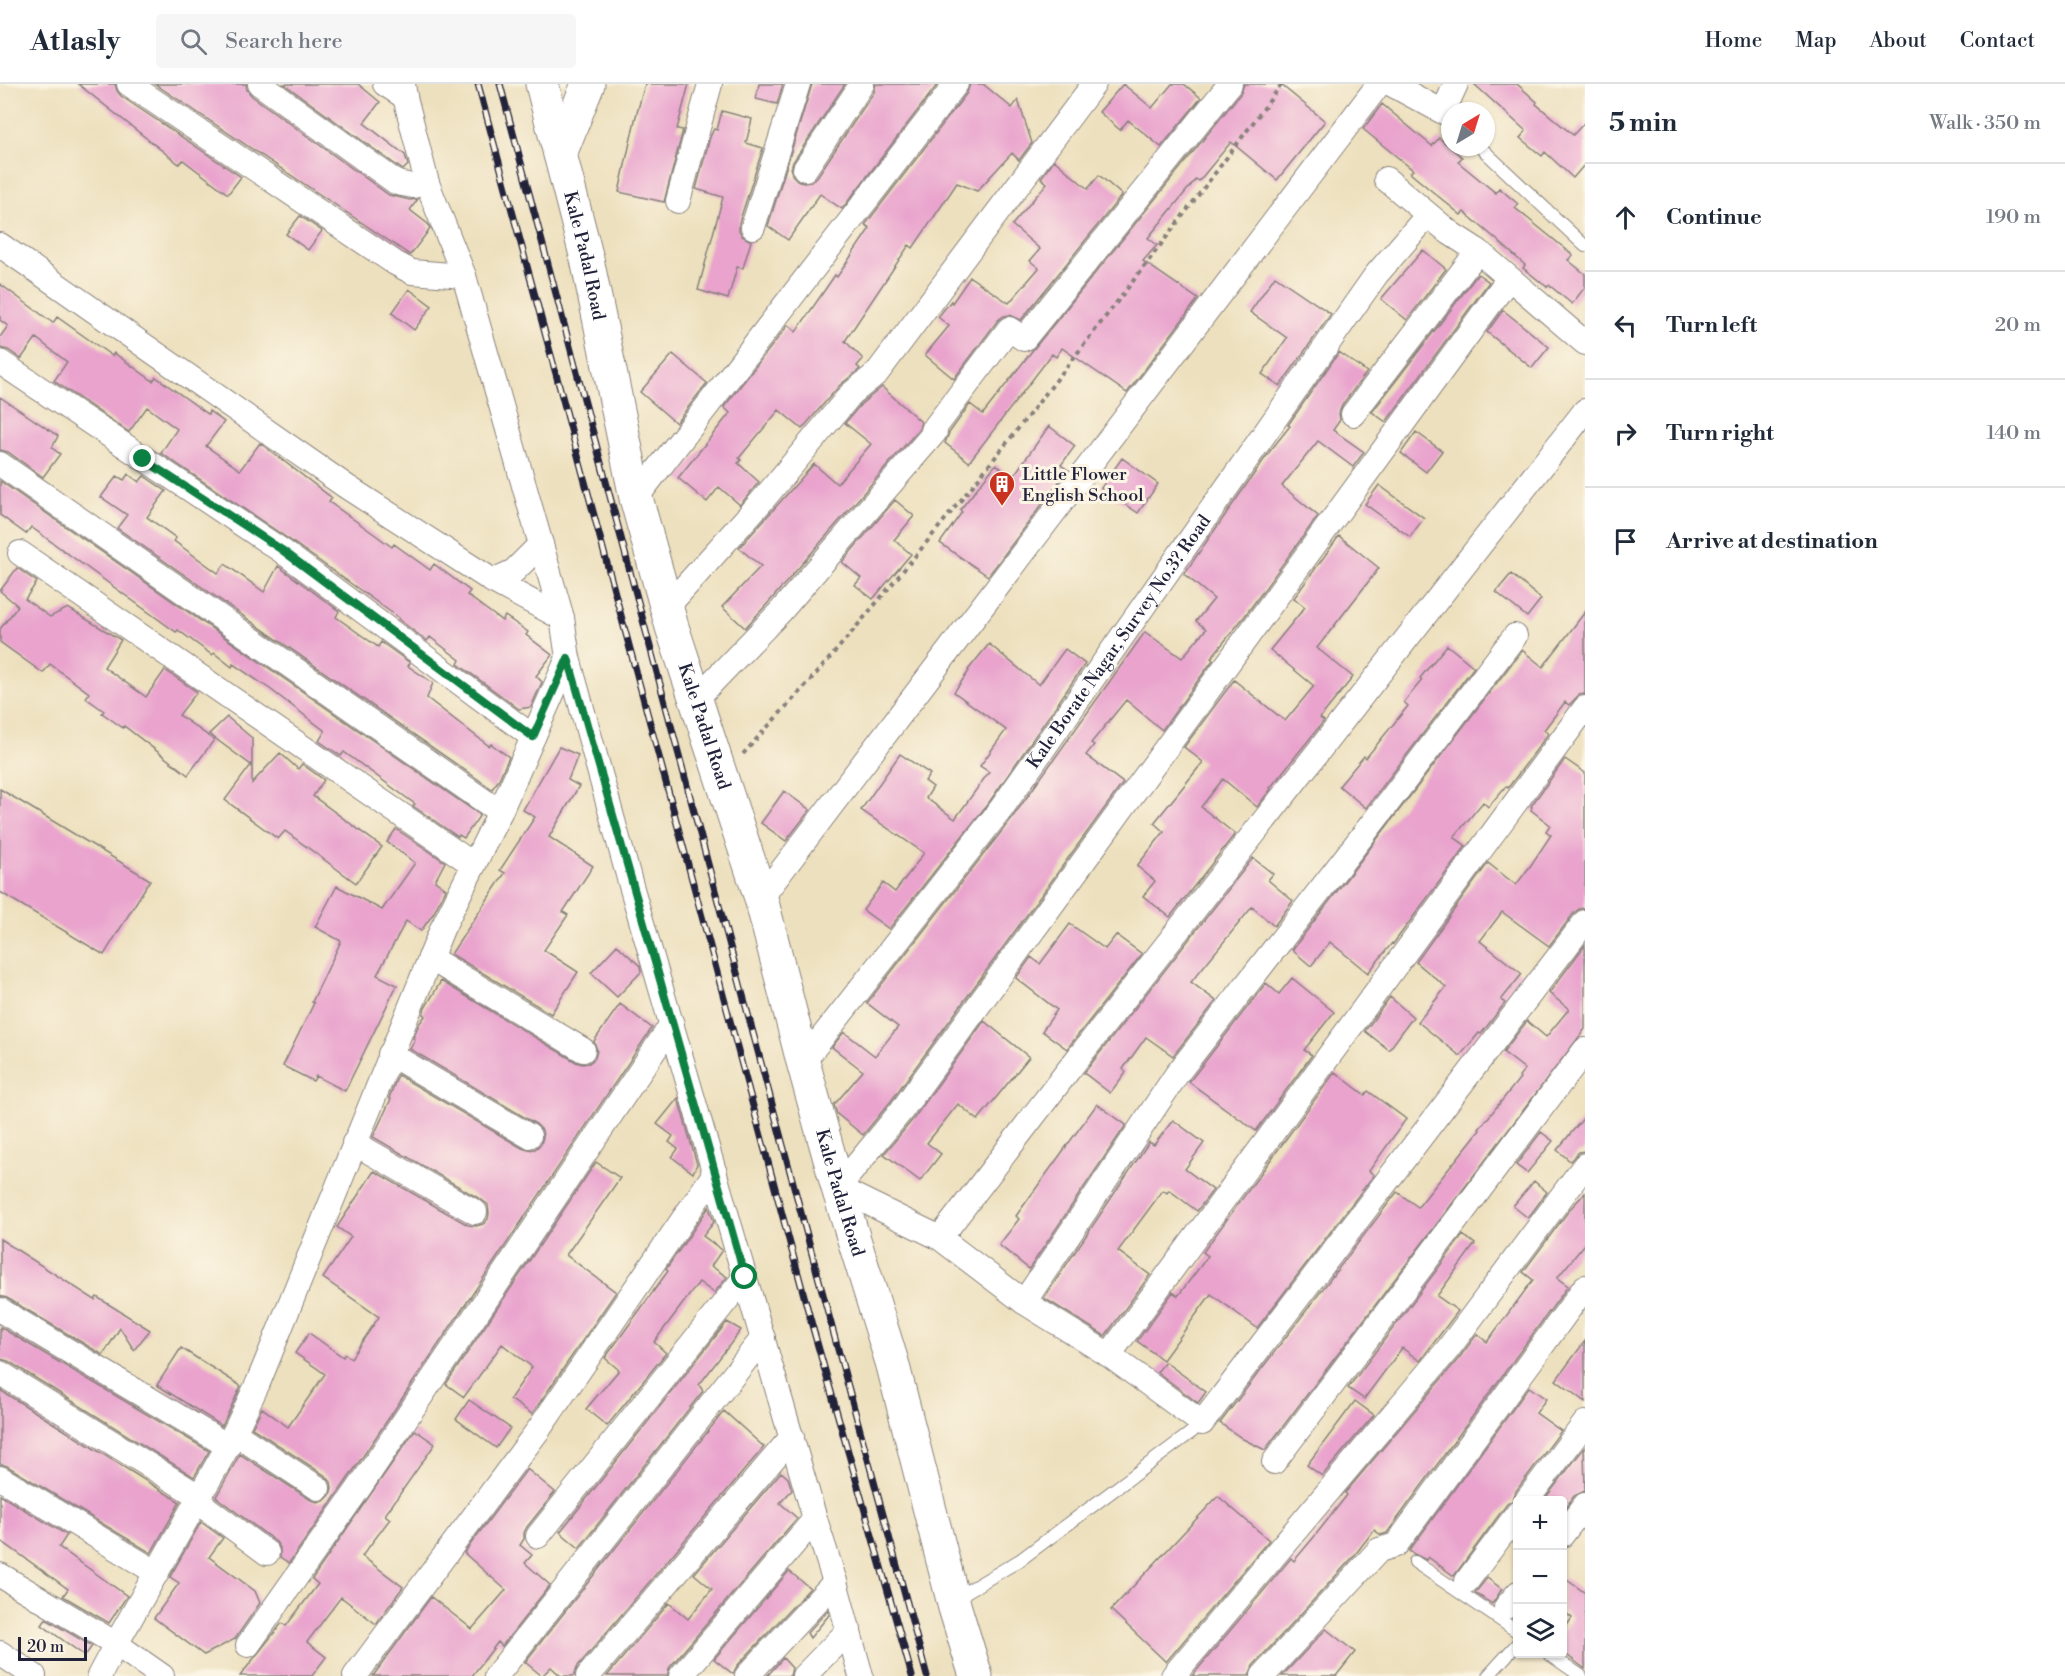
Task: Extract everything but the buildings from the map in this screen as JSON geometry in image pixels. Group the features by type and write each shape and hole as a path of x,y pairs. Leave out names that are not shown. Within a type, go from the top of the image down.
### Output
{"street":[{"path":"129,84 395,263 412,272 464,276"},
{"path":"260,84 397,183 413,186 427,183"},
{"name":"Kale Padal Road","path":"542,84 586,259 636,498 666,608 761,898 803,1062 838,1188 892,1362 953,1600 976,1676"},
{"path":"560,154 588,84"},
{"path":"678,201 710,84"},
{"path":"753,227 798,84"},
{"path":"805,170 862,84"},
{"path":"636,498 956,84"},
{"path":"666,608 761,502 851,394 877,372 1094,84"},
{"path":"696,699 780,612 935,432 933,430 1009,329 1024,339 1230,84"},
{"path":"761,898 1379,84"},
{"path":"1391,84 1441,113"},
{"path":"1450,102 1456,84"},
{"path":"398,88 427,183 464,276 562,618 568,658 861,1676"},
{"path":"1386,179 1450,233 1478,251 1585,343"},
{"name":"Kale Borate Nagar, Survey No.3? Road","path":"803,1062 1001,809 1376,275 1428,215"},
{"path":"0,245 347,488 493,581 562,618"},
{"path":"1353,414 1478,251"},
{"path":"1509,278 902,1110 838,1188 940,1238 1024,1302 1109,1355 1202,1423 1585,922"},
{"path":"0,362 282,550 533,737"},
{"path":"940,1238 1066,1072 1585,411"},
{"path":"0,464 500,812"},
{"path":"493,581 514,570 541,544"},
{"path":"20,553 474,865"},
{"path":"1024,1302 1178,1074 1382,812 1515,636"},
{"path":"99,1676 199,1499 258,1383 442,929 500,812 568,658"},
{"path":"1109,1355 1585,708"},
{"path":"430,958 583,1050"},
{"path":"248,1645 359,1488 672,1024"},
{"path":"1274,1462 1585,1050"},
{"path":"390,1054 530,1136"},
{"path":"354,1143 475,1212"},
{"path":"1173,1676 1448,1348 1585,1165"},
{"path":"355,1676 539,1429 715,1173"},
{"path":"538,1536 745,1277"},
{"path":"1263,1676 1379,1550 1396,1545 1585,1287"},
{"path":"0,1310 318,1488"},
{"path":"496,1676 763,1338"},
{"path":"0,1372 199,1499 267,1553"},
{"path":"1530,1496 1585,1423"},
{"path":"588,1676 792,1437"},
{"path":"0,1478 157,1573"},
{"path":"1567,1529 1585,1505"},
{"path":"681,1676 815,1519"},
{"path":"1467,1581 1513,1520"},
{"path":"0,1575 116,1644 162,1676"},
{"path":"747,1676 835,1582"},
{"path":"804,1676 849,1630"},
{"path":"0,1653 34,1676"}],"lane":[{"path":"1490,156 1585,246"},
{"path":"953,1600 1020,1560 1193,1431"},
{"path":"1415,1563 1513,1629"},
{"path":"1488,1676 1513,1648"},
{"path":"1556,1658 1581,1676"}],"path":[{"path":"723,777 839,648 947,518 1100,324 1282,84"}],"railway":[{"path":"478,84 810,1318 912,1676"},
{"path":"500,84 927,1676"}],"place":[{"name":"Little Flower English School","path":"1002,507"}],"route":[{"path":"143,459 282,550 533,737 568,658 630,882 745,1277"}]}
